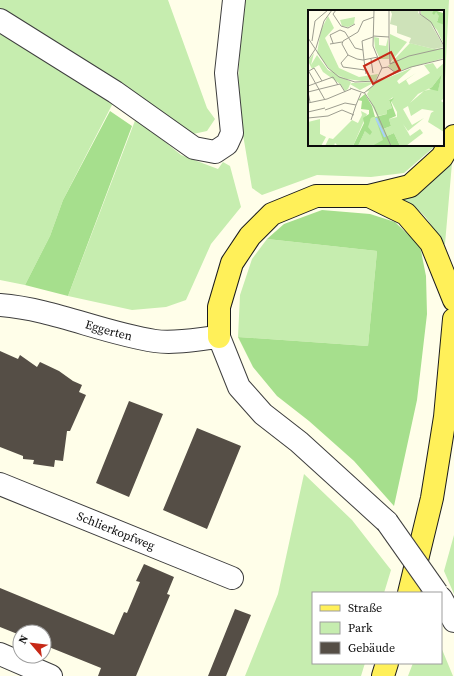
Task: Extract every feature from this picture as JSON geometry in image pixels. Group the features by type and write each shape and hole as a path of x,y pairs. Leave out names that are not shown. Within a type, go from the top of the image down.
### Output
{"main road":[{"path":"219,337 219,307 232,263 250,236 272,214 316,196 369,196 410,186 442,157 454,136"},
{"path":"369,196 406,214 431,243 454,300"},
{"path":"409,592 432,498 445,417 454,319"},
{"path":"383,676 387,664"}],"street":[{"path":"0,20 115,92 194,148 215,152 227,144 232,133 226,73 234,0"},
{"name":"Eggerten","path":"0,305 46,313 111,331 156,341 219,337"},
{"path":"219,337 238,386 263,414 299,442 387,522 436,592"},
{"name":"Schlierkopfweg","path":"0,484 232,578"},
{"path":"0,654 51,676"}],"green space":[{"path":"0,0 168,0 207,108 215,119 207,131 193,134 55,41 0,8"},
{"path":"243,0 449,0 444,98 444,10 308,10 308,146 434,146 404,173 371,177 317,175 262,195 252,188 237,99"},
{"path":"0,34 22,43 113,103 63,200 50,236 25,285 0,280"},
{"path":"110,111 132,126 68,296 25,285 50,236 63,200"},
{"path":"136,118 181,155 218,169 223,162 230,166 241,207 211,244 186,300 166,307 132,310 68,296"},
{"path":"448,160 452,163 445,244 440,244 430,223 421,212 401,199"},
{"path":"322,210 370,214 395,222 420,246 426,276 427,314 417,400 394,506 354,461 309,421 277,396 253,367 238,337 368,346 377,251 267,239 284,224"},
{"path":"267,239 377,251 368,346 238,337 240,295 252,259"},
{"path":"304,474 352,520 391,570 384,592 312,592 312,664 365,664 361,676 245,676 278,594"},
{"path":"454,535 454,594 444,571"},
{"path":"442,649 453,676 408,676 413,664 442,664"}],"building":[{"path":"0,351 18,359 20,355 37,367 40,362 59,371 73,381 82,385 79,392 86,395 70,431 67,431 63,461 55,460 54,467 33,464 34,460 23,459 23,456 0,447"},
{"path":"129,401 163,414 129,497 96,483"},
{"path":"197,428 241,446 207,529 163,510"},
{"path":"144,564 174,577 167,594 170,595 136,676 98,676 101,668 52,648 52,624 12,624 12,632 0,627 0,588 114,635 124,612 127,613 140,582 136,581"},
{"path":"235,609 251,615 226,676 208,676"}]}
